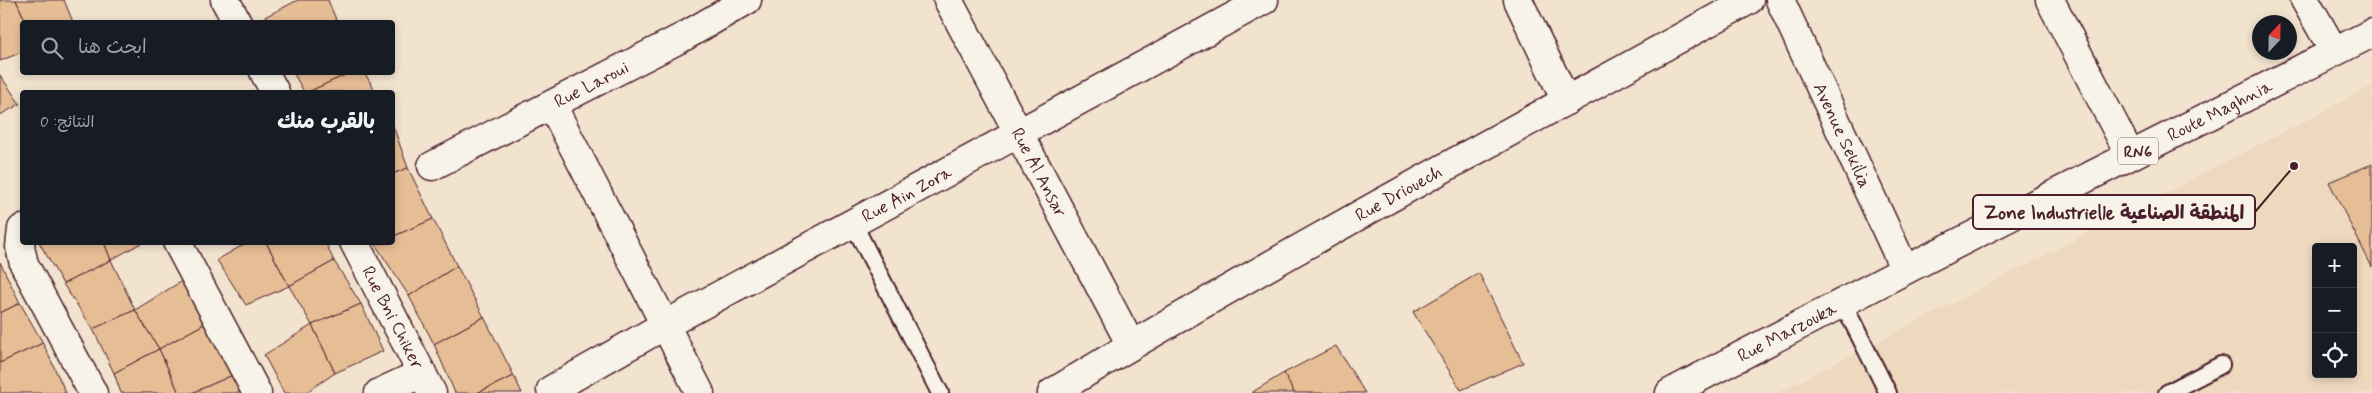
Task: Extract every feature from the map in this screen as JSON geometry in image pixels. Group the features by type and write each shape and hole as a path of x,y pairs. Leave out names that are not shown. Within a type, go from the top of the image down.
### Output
{"street":[{"name":"Rue Laroui","path":"432,166 552,105 748,0"},
{"name":"Rue Al Ansar","path":"948,0 1131,345"},
{"name":"Rue Ain Zora","path":"551,390 665,325 1264,0"},
{"path":"1518,0 1566,101"},
{"name":"Rue Driouech","path":"1052,393 1131,345 1749,0"},
{"name":"Avenue Sekilia","path":"1780,0 1905,270"},
{"path":"2050,0 2130,155"},
{"path":"2305,0 2334,52"},
{"name":"Route Maghnia","path":"1905,270 2372,33"},
{"path":"266,75 274,90"},
{"path":"552,105 700,393"},
{"path":"20,245 24,264 93,393"},
{"path":"179,245 257,393"},
{"name":"Rue Bni Chiker","path":"356,245 427,383"},
{"name":"Rue Marzouka","path":"1670,393 1905,270"},
{"path":"379,393 427,383"}],"lane":[{"path":"853,223 940,393"},
{"path":"1843,303 1888,393"},
{"path":"2167,393 2221,365"}],"shaded area":[{"path":"2372,86 2372,393 1777,393 1965,297"}],"building":[{"path":"0,0 16,0 25,20 20,20 20,53 0,61"},
{"path":"16,0 64,0 72,20 25,20"},
{"path":"298,0 328,0 336,20 262,20"},
{"path":"0,75 20,104 0,115"},
{"path":"295,75 345,75 312,90 303,90"},
{"path":"345,75 366,75 375,90 312,90"},
{"path":"395,131 408,168 395,173"},
{"path":"2372,164 2372,267 2329,182"},
{"path":"408,168 433,219 395,236 395,173"},
{"path":"433,219 457,266 409,296 376,245 395,245 395,236"},
{"path":"41,245 105,245 111,260 63,284"},
{"path":"105,245 138,245 111,260"},
{"path":"243,245 268,245 289,286 246,305 217,260"},
{"path":"268,245 326,245 334,261 289,286"},
{"path":"111,260 135,310 93,329 63,284"},
{"path":"334,261 361,304 312,325 289,286"},
{"path":"0,262 20,303 0,313"},
{"path":"457,266 484,317 434,344 409,296"},
{"path":"1479,273 1523,363 1461,390 1413,312"},
{"path":"185,279 206,323 159,349 135,310"},
{"path":"20,303 43,343 0,363 0,313"},
{"path":"361,304 383,351 335,373 312,325"},
{"path":"135,310 159,349 114,373 93,329"},
{"path":"484,317 514,376 477,393 455,393 434,344"},
{"path":"206,323 233,375 192,393 179,393 159,349"},
{"path":"312,325 335,373 305,393 284,393 264,355"},
{"path":"43,343 66,393 0,393 0,363"},
{"path":"1336,346 1365,393 1294,393 1284,373"},
{"path":"159,349 179,393 121,393 114,373"},
{"path":"1284,373 1294,393 1251,393"},
{"path":"233,375 244,393 192,393"},
{"path":"514,376 522,393 477,393"}],"place":[{"name":"Zone Industrielle المنطقة الصناعية","path":"2294,166"}]}
